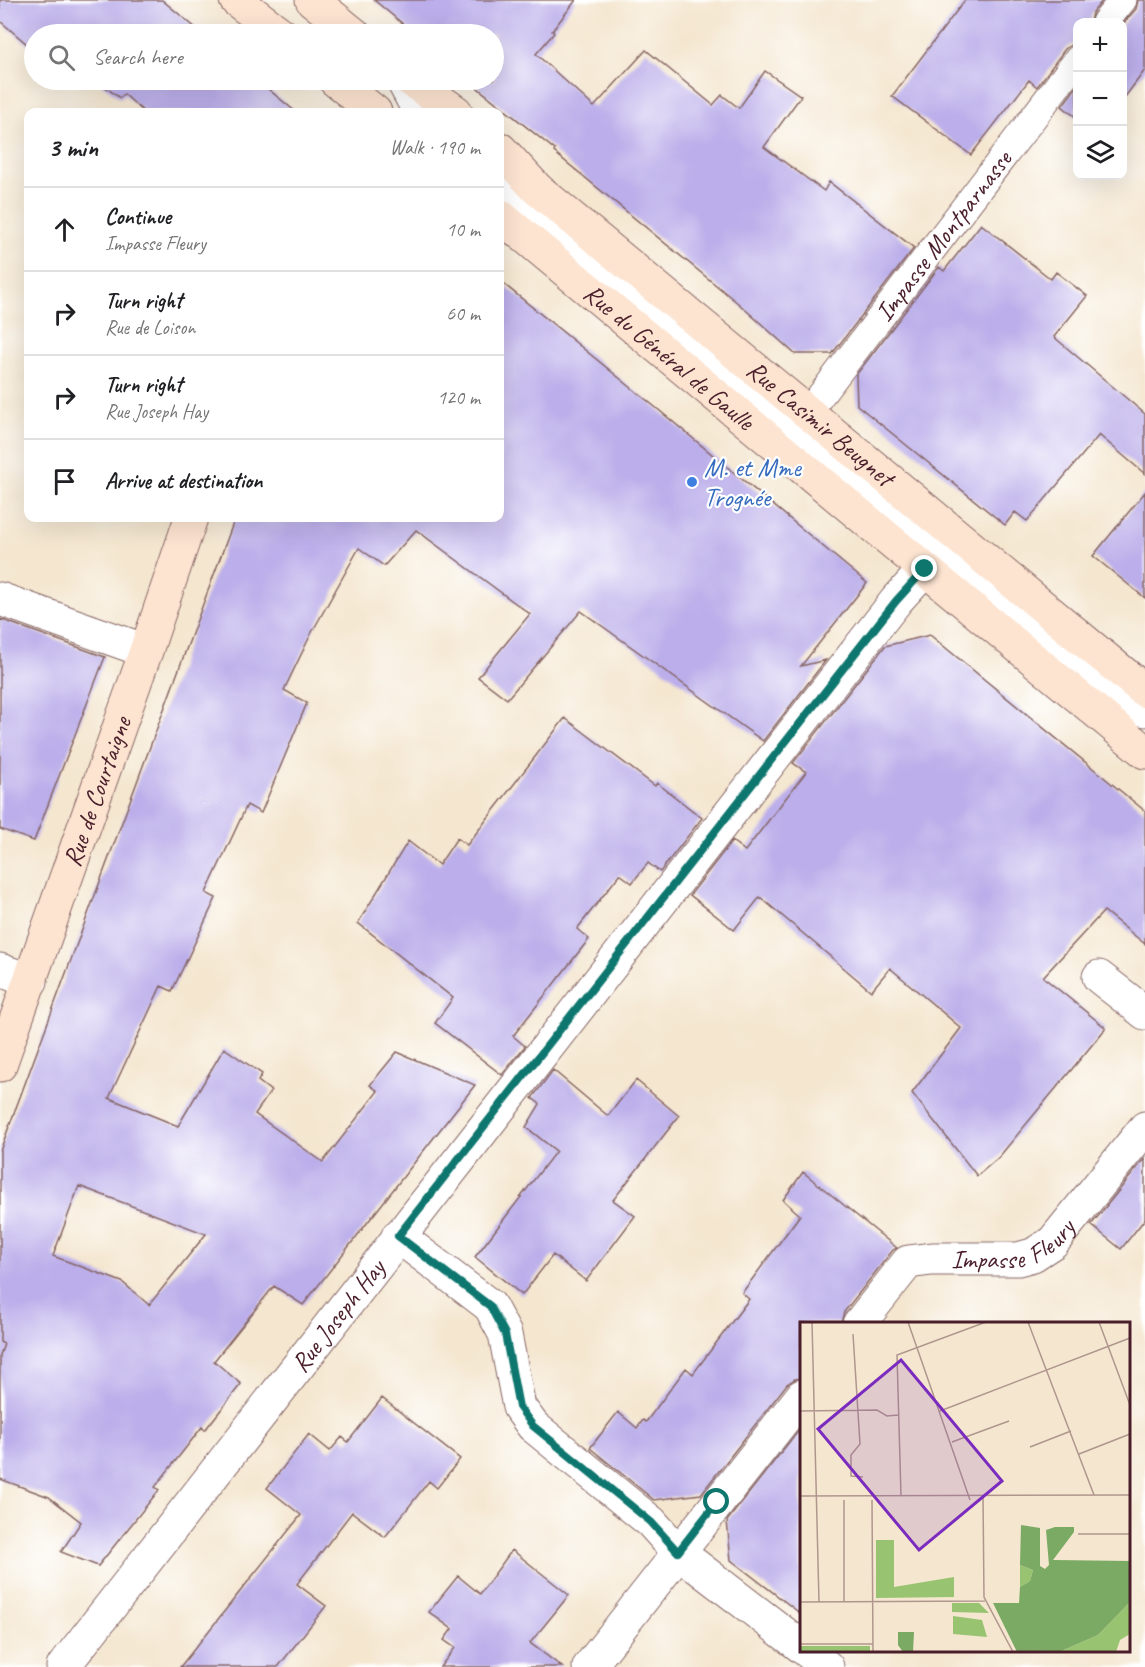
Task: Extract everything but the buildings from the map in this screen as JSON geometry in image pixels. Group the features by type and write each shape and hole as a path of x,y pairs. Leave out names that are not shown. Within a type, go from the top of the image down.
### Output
{"main road":[{"path":"312,0 342,24"},
{"path":"250,3 271,24"},
{"path":"351,90 368,101"},
{"path":"425,90 450,108"},
{"name":"Rue Casimir Beugnet","path":"504,153 537,189 1145,691"},
{"name":"Rue du Général de Gaulle","path":"504,219 1145,752"},
{"name":"Rue de Courtaigne","path":"0,1065 147,651 190,522"}],"street":[{"name":"Rue Joseph Hay","path":"63,1667 881,619 925,569"},
{"path":"0,599 147,651"},
{"path":"0,970 31,981"},
{"path":"1099,977 1145,1013"},
{"name":"Impasse Fleury","path":"860,1322 908,1262 933,1259 1018,1259 1033,1255 1053,1242 1145,1128"},
{"path":"398,1236 490,1306 505,1334 519,1407 533,1426 651,1522 678,1552 800,1646"},
{"path":"589,1667 800,1397"},
{"path":"808,1652 827,1667"}],"lane":[{"path":"1108,18 1123,0"},
{"name":"Impasse Montparnasse","path":"808,412 1073,64"},
{"path":"404,90 414,108"},
{"path":"504,190 1129,709 1145,713"}],"place":[{"name":"M. et Mme Trognée","path":"692,482"}],"route":[{"path":"717,1502 678,1552 651,1522 533,1426 519,1407 505,1334 490,1306 398,1236 896,601 925,569"}]}
